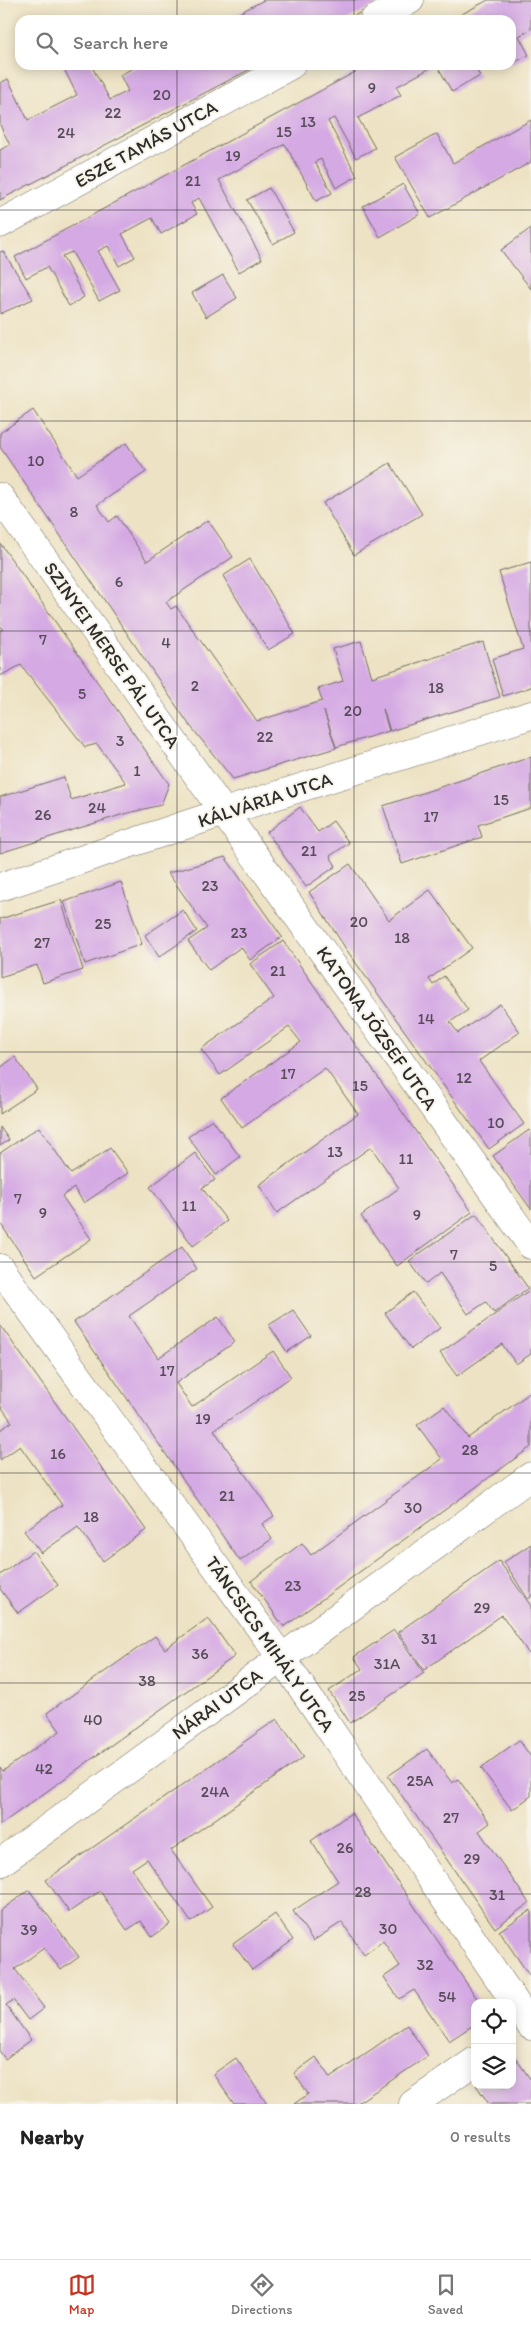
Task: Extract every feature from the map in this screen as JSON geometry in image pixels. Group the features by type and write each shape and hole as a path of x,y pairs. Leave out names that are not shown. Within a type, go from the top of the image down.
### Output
{"street":[{"path":"383,15 410,0"},
{"name":"ESZE TAMÁS UTCA","path":"0,224 282,70"},
{"name":"SZINYEI MERSE PÁL UTCA","path":"0,497 224,812"},
{"name":"KÁLVÁRIA UTCA","path":"0,887 224,812 531,715"},
{"name":"KATONA JÓZSEF UTCA","path":"224,812 531,1245"},
{"name":"TÁNCSICS MIHÁLY UTCA","path":"0,1268 281,1657 526,2027"},
{"name":"NÁRAI UTCA","path":"0,1863 531,1476"},
{"path":"413,2104 471,2064"}],"building":[{"path":"264,0 385,0 356,15 236,15"},
{"path":"488,0 531,0 531,29 519,36 529,55 516,62 516,15 460,15"},
{"path":"64,70 94,70 110,100 128,91 120,75 130,70 248,70 0,200 0,150 10,145 0,125 0,83 8,79 28,120 77,95"},
{"path":"359,70 427,70 396,87 401,95 358,118 375,148 356,158 334,118 328,121 357,176 336,188 321,159 315,162 332,193 316,201 285,144 219,180 262,259 239,272 199,198 191,203 197,214 161,234 152,218 122,234 135,257 119,266 108,246 98,251 120,290 99,301 72,252 62,256 84,297 69,306 47,267 26,278 15,257"},
{"path":"440,70 476,70 480,76 452,92"},
{"path":"531,120 531,162 430,218 395,157 437,134 453,163"},
{"path":"403,184 420,214 380,237 363,206"},
{"path":"269,188 294,232 273,244 247,200"},
{"path":"531,228 531,289 501,250"},
{"path":"3,251 33,299 0,314 0,252"},
{"path":"223,275 237,298 206,317 192,293"},
{"path":"33,410 77,476 126,443 146,472 97,505 109,522 117,516 147,561 208,520 233,557 166,602 171,609 176,606 257,721 322,701 318,689 343,681 333,649 361,641 372,677 483,642 500,697 390,731 383,709 389,731 336,747 324,711 336,748 233,779 188,723 0,447 0,433"},
{"path":"390,463 422,514 354,555 323,503"},
{"path":"0,543 169,784 161,805 124,814 0,853 0,797 64,777 71,800 126,783 97,744 85,747 21,665 0,676 0,631 3,629 0,625"},
{"path":"250,559 295,634 268,650 223,576"},
{"path":"531,562 531,687 503,696 492,659 523,649 499,572"},
{"path":"531,757 531,808 478,825 482,837 402,864 383,806"},
{"path":"300,807 318,832 333,821 349,843 330,856 336,866 306,887 267,832"},
{"path":"225,857 282,937 250,960 241,947 209,970 188,941 207,928 168,873"},
{"path":"350,864 389,920 430,890 472,948 429,979 433,985 444,976 468,1010 450,1022 458,1033 500,1004 520,1032 479,1061 524,1124 489,1149 346,949 309,892"},
{"path":"121,882 142,944 85,964 64,902"},
{"path":"61,900 83,970 43,983 37,965 0,977 0,919"},
{"path":"183,910 197,931 159,957 145,935"},
{"path":"283,941 472,1212 397,1266 361,1216 399,1188 371,1147 277,1213 259,1185 358,1114 325,1068 242,1128 221,1098 301,1042 289,1027 220,1075 201,1049 274,998 250,964"},
{"path":"15,1057 37,1089 0,1114 0,1068"},
{"path":"212,1119 240,1157 216,1175 188,1137"},
{"path":"0,1127 9,1140 0,1146"},
{"path":"39,1127 71,1174 110,1148 128,1173 84,1203 74,1188 62,1196 91,1239 36,1276 0,1223 0,1153"},
{"path":"529,1130 531,1133 531,1209 493,1156"},
{"path":"195,1153 215,1180 202,1188 227,1221 193,1246 150,1187"},
{"path":"476,1214 528,1288 494,1313 486,1302 468,1314 440,1273 426,1284 409,1261"},
{"path":"182,1247 197,1269 129,1316 158,1358 218,1317 235,1342 176,1383 192,1407 273,1351 291,1377 214,1430 274,1516 262,1524 272,1539 240,1561 74,1322"},
{"path":"531,1289 531,1354 516,1364 502,1344 457,1376 440,1353"},
{"path":"413,1292 440,1328 411,1349 385,1313"},
{"path":"293,1310 311,1336 287,1352 269,1325"},
{"path":"0,1325 146,1530 103,1561 78,1527 41,1553 24,1531 62,1505 20,1446 0,1460 0,1430 12,1422 0,1405"},
{"path":"531,1392 531,1447 284,1627 251,1581 302,1543 311,1555 442,1459 417,1425 444,1406 468,1438"},
{"path":"531,1544 531,1597 528,1599 504,1562"},
{"path":"33,1551 58,1585 18,1613 0,1589 0,1575"},
{"path":"499,1561 531,1606 531,1653 529,1654 502,1615 424,1670 398,1632"},
{"path":"208,1618 235,1656 0,1825 0,1767 3,1771 60,1731 47,1713 155,1636 165,1649"},
{"path":"394,1630 424,1673 350,1723 329,1691 362,1669 354,1657"},
{"path":"277,1719 304,1757 171,1850 212,1907 191,1922 147,1859 132,1869 170,1924 152,1937 141,1921 127,1930 100,1891 69,1912 46,1880"},
{"path":"519,1740 531,1757 531,1796 512,1810 481,1768"},
{"path":"427,1749 452,1783 458,1779 490,1823 479,1831 529,1903 495,1928 388,1776"},
{"path":"351,1813 477,1999 471,1999 471,2027 449,2041 414,1990 399,1999 384,1977 400,1966 383,1941 364,1955 342,1922 313,1941 293,1911 338,1881 311,1841"},
{"path":"29,1890 79,1957 61,1970 44,1948 15,1969 44,2008 28,2020 13,2000 6,2005 31,2040 5,2059 0,2052 0,1911"},
{"path":"531,1910 531,1978 499,1931"},
{"path":"275,1914 293,1940 252,1970 233,1944"},
{"path":"407,2025 428,2056 356,2104 294,2104 308,2094 294,2073 316,2057 330,2078"},
{"path":"236,2058 267,2104 234,2104 213,2074"},
{"path":"516,2059 531,2080 531,2104 489,2104 479,2089 516,2089"}]}
